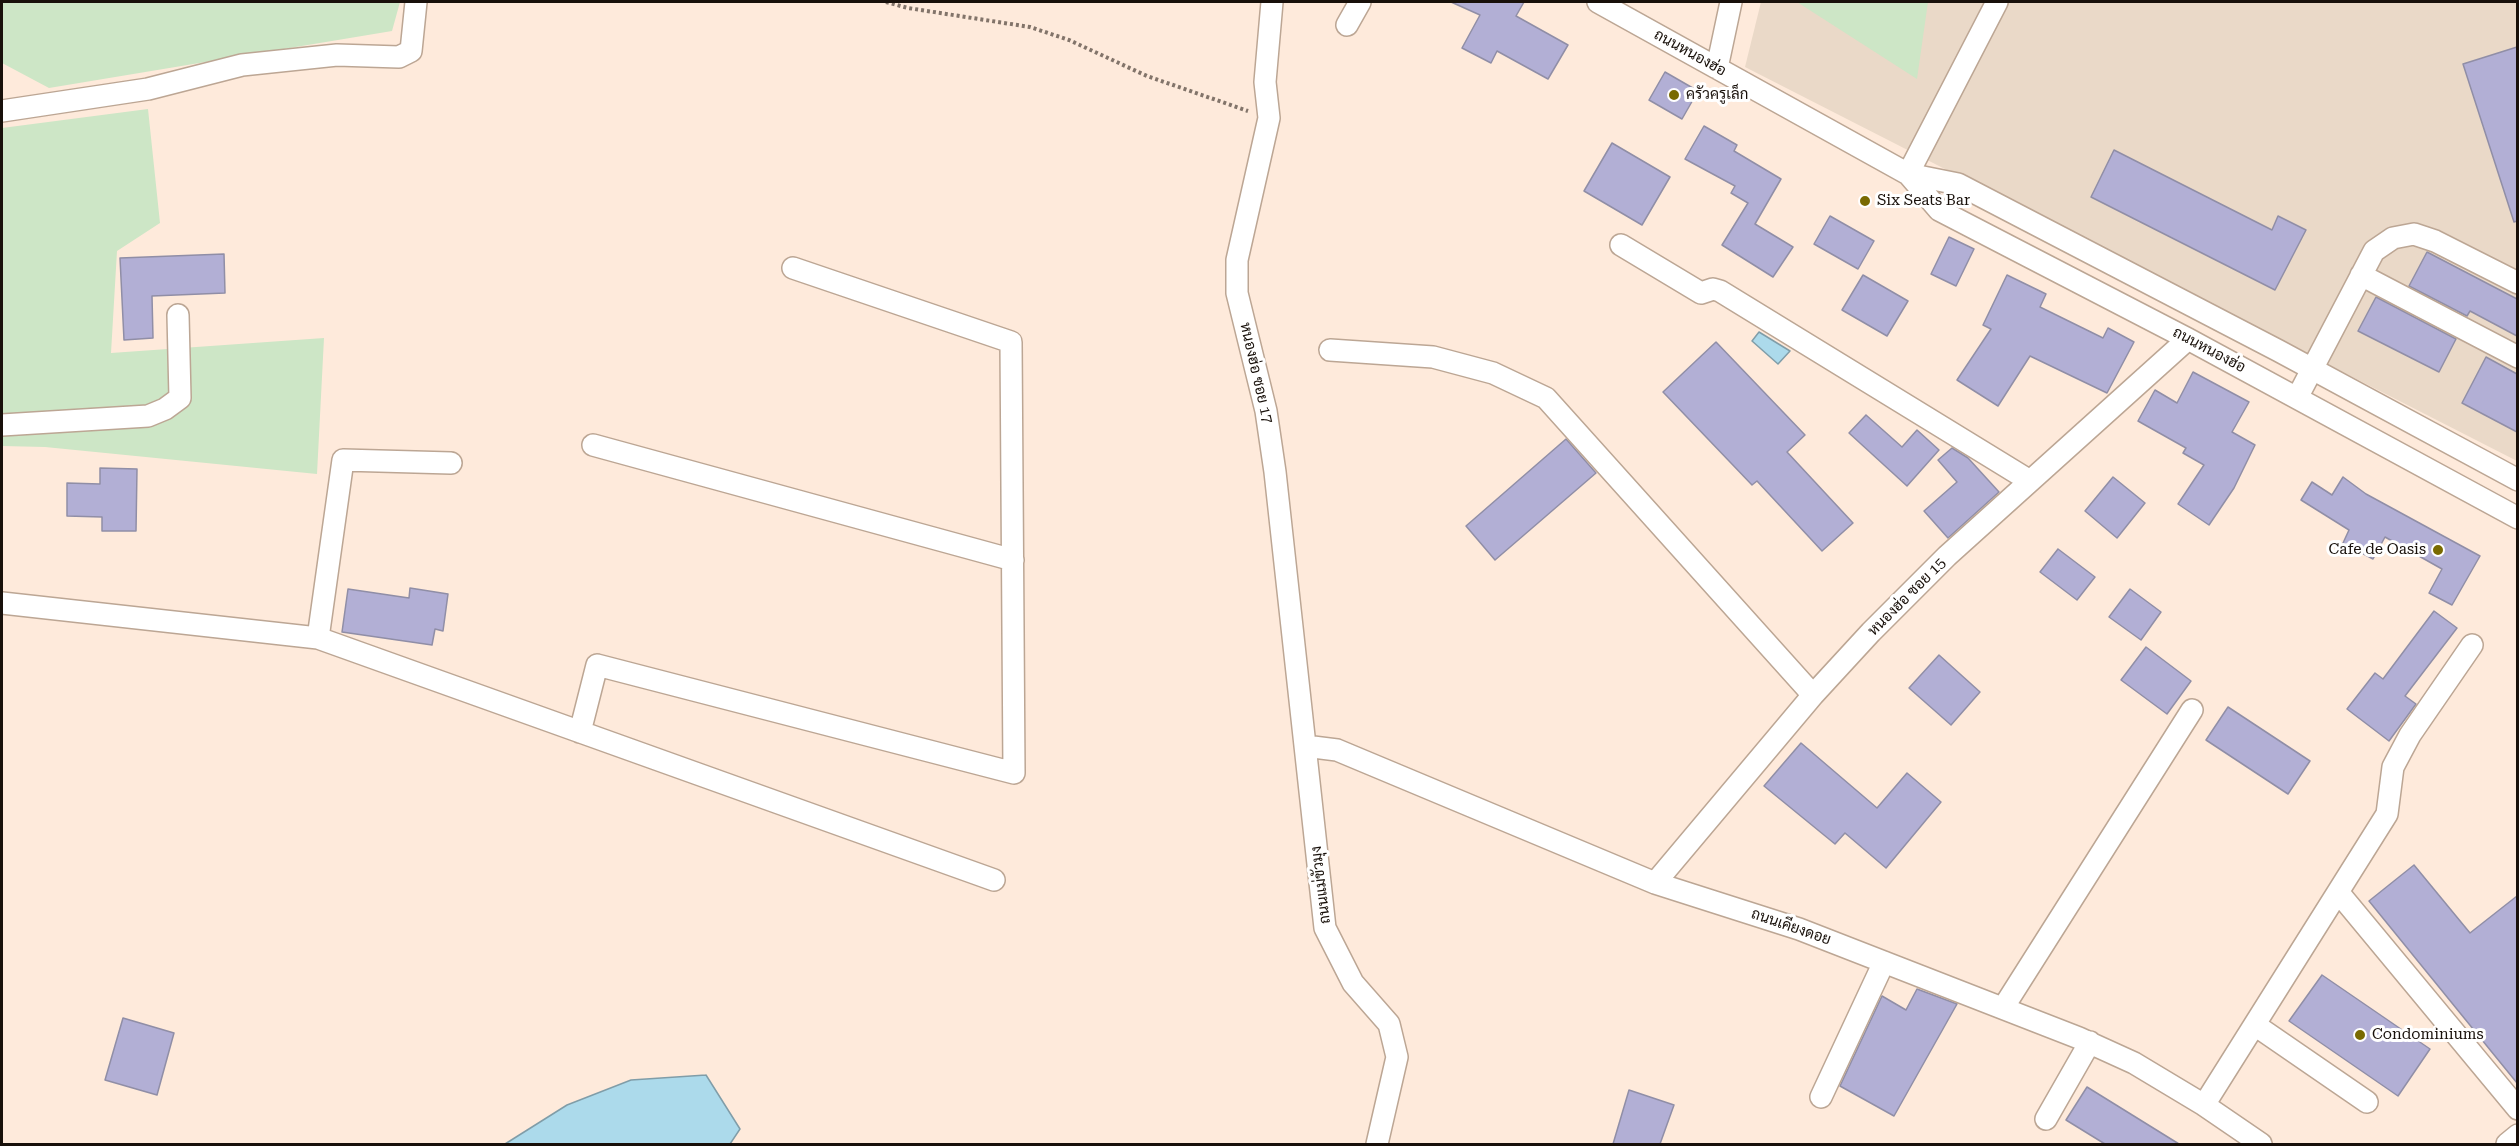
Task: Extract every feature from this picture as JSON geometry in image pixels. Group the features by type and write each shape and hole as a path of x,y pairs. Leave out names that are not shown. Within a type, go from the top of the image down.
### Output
{"street":[{"path":"2,111 148,88 242,65 337,55 399,57 411,51 416,2"},
{"name":"หนองฮ่อ ซอย 17","path":"1272,2 1265,82 1269,118 1237,260 1237,293 1266,411 1305,746"},
{"path":"1347,25 1360,2"},
{"name":"ถนนหนองฮ่อ","path":"1598,2 1908,174 1958,184 2312,369 2517,480"},
{"path":"1717,68 1731,2"},
{"path":"1908,174 1997,2"},
{"name":"ถนนหนองฮ่อ","path":"1908,174 1939,210 2188,339 2517,518"},
{"path":"2297,398 2374,251 2392,238 2414,234 2435,241 2517,283"},
{"path":"1621,245 1701,293 1713,289 1720,291 2030,481"},
{"path":"580,732 597,665 1014,773 1011,342 794,268"},
{"path":"2361,275 2517,357"},
{"path":"2,425 148,416 165,409 180,398 178,315"},
{"name":"หนองฮ่อ ซอย 15","path":"1655,883 1813,695 1930,573 2188,339"},
{"path":"1330,350 1433,357 1493,373 1546,398 1813,695"},
{"path":"593,445 1013,560"},
{"path":"318,638 343,460 451,463"},
{"path":"2,603 318,638 994,880"},
{"path":"2204,1105 2386,814 2393,767 2397,759 2410,735 2472,645"},
{"path":"2003,1008 2192,710"},
{"name":"ถนนเคียงดอย","path":"1305,746 1337,750 1655,883 1799,928 2090,1042 2134,1063 2204,1105 2261,1144"},
{"name":"ถนนแม่ขัวมุง","path":"1305,746 1325,928 1353,983 1389,1024 1397,1057 1377,1144"},
{"path":"2338,892 2517,1109"},
{"path":"1821,1098 1884,962"},
{"path":"2255,1024 2367,1102"},
{"path":"2046,1119 2090,1042"},
{"path":"2506,1144 2517,1135"}],"path":[{"path":"886,2 908,8 1030,27 1069,40 1147,76 1269,118"}],"shaded area":[{"path":"1761,2 2517,2 2517,461 1745,67"}],"green space":[{"path":"2,2 400,2 392,31 49,88 2,63"},
{"path":"1797,2 1928,2 1917,79"},
{"path":"148,109 160,223 117,251 111,353 324,338 317,474 45,447 2,446 2,128"}],"water":[{"path":"1759,332 1790,351 1778,364 1752,341"},
{"path":"706,1075 740,1129 730,1144 505,1144 567,1105 631,1080"}],"building":[{"path":"1451,2 1524,2 1516,16 1568,45 1548,79 1497,51 1491,63 1462,48 1480,15"},
{"path":"2517,47 2517,221 2514,222 2463,64"},
{"name":"ครัวครูเล็ก","path":"1665,72 1698,91 1682,119 1649,100"},
{"path":"1704,126 1737,145 1734,151 1781,179 1755,224 1793,247 1773,277 1722,245 1748,203 1731,193 1735,186 1685,159"},
{"path":"1612,143 1670,177 1642,225 1584,191"},
{"path":"2114,150 2272,230 2278,216 2306,230 2275,290 2091,197"},
{"path":"1830,216 1874,241 1858,269 1814,244"},
{"path":"1949,237 1974,249 1956,286 1931,274"},
{"path":"2427,252 2517,299 2517,336 2470,311 2467,316 2409,286"},
{"path":"224,254 225,293 152,296 153,338 124,340 120,258"},
{"path":"1863,275 1908,301 1887,336 1842,310"},
{"path":"2007,275 2046,294 2040,307 2103,338 2108,328 2134,342 2107,393 2030,356 1998,406 1957,380 1991,329 1983,325"},
{"path":"2376,297 2456,339 2439,372 2358,331"},
{"path":"1716,342 1805,435 1787,452 1853,523 1822,551 1757,481 1752,485 1663,392"},
{"path":"2486,357 2517,374 2517,432 2462,403"},
{"path":"2193,372 2249,402 2232,432 2255,445 2234,488 2209,525 2178,504 2204,465 2183,453 2186,448 2138,421 2155,390 2177,403"},
{"path":"1866,415 1902,447 1917,430 1939,450 1907,486 1849,433"},
{"path":"1566,439 1596,473 1495,560 1466,526"},
{"path":"1952,448 1968,458 1999,492 1948,538 1924,511 1957,482 1938,460"},
{"path":"100,468 137,469 136,531 102,531 102,517 67,516 67,483 100,484"},
{"path":"2113,477 2145,503 2117,538 2085,511"},
{"name":"Cafe de Oasis","path":"2343,477 2366,494 2480,556 2452,605 2429,593 2442,569 2385,537 2373,559 2343,543 2349,530 2301,500 2312,482 2332,495"},
{"path":"2058,549 2095,577 2077,600 2040,572"},
{"path":"410,588 448,594 443,631 435,629 432,645 342,632 348,589 409,598"},
{"path":"2130,589 2161,612 2141,640 2109,617"},
{"path":"2434,611 2457,628 2405,696 2416,704 2389,741 2347,709 2375,673 2383,679"},
{"path":"2146,647 2191,681 2167,714 2121,680"},
{"path":"1939,655 1980,692 1951,725 1909,688"},
{"path":"2228,707 2310,761 2288,794 2206,740"},
{"path":"1801,743 1877,808 1907,773 1941,802 1886,868 1845,833 1835,844 1764,786"},
{"path":"2414,865 2470,933 2517,896 2517,1083 2369,901"},
{"name":"Condominiums","path":"2322,975 2430,1049 2398,1096 2289,1021"},
{"path":"1917,989 1957,1004 1894,1116 1840,1086 1882,996 1906,1010"},
{"path":"123,1018 174,1033 157,1095 105,1080"},
{"path":"2087,1087 2179,1144 2105,1144 2066,1120"},
{"path":"1629,1090 1674,1105 1660,1144 1613,1144"}],"place":[{"name":"ครัวครูเล็ก","path":"1674,95"},
{"name":"Six Seats Bar","path":"1865,201"},
{"name":"Cafe de Oasis","path":"2438,550"},
{"name":"Condominiums","path":"2360,1035"}]}
